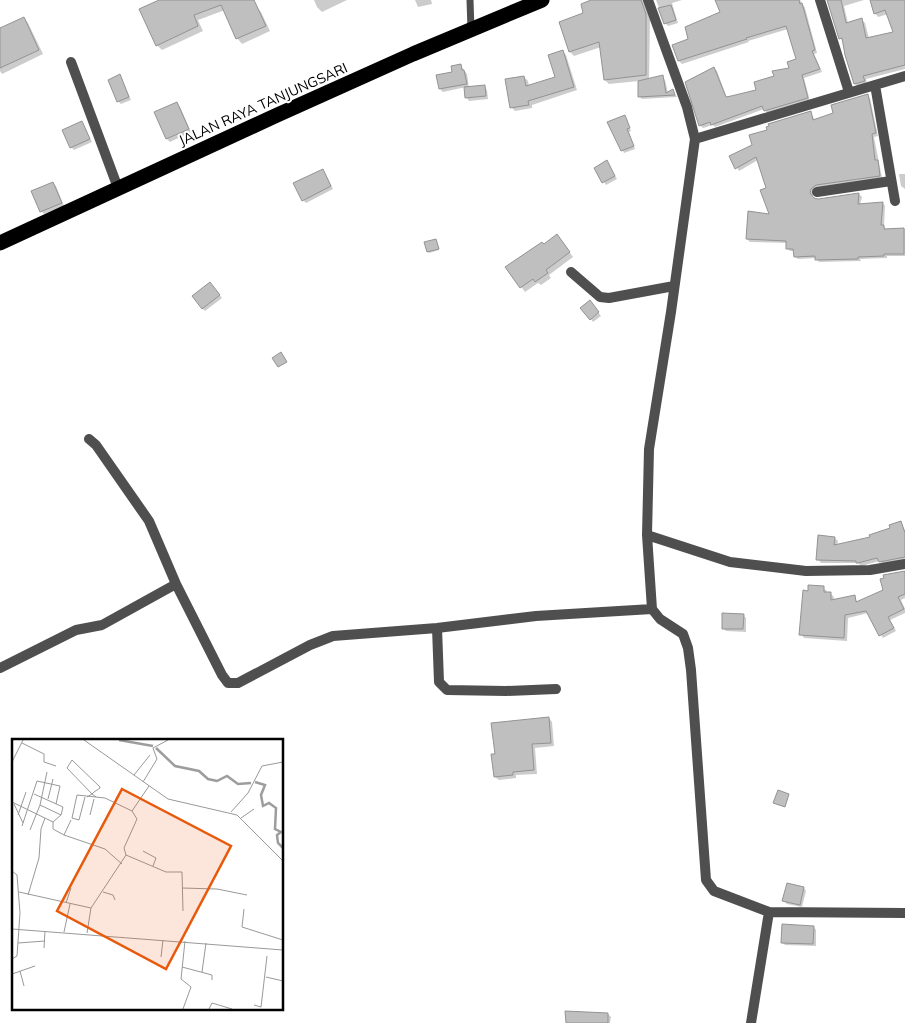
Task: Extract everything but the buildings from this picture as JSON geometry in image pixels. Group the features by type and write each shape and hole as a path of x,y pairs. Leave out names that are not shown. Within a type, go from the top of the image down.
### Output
{"highway":[{"name":"JALAN RAYA TANJUNGSARI","path":"0,243 301,104 542,0"}],"street":[{"path":"648,0 687,107 694,139 649,449 647,535 652,609 660,620 683,634 688,648 692,679 706,880 714,891 769,912 905,913"},
{"path":"820,0 849,92"},
{"path":"71,62 118,188"},
{"path":"694,139 905,76"},
{"path":"875,85 895,201"},
{"path":"817,192 891,181"},
{"path":"571,272 600,297 609,298 674,286"},
{"path":"89,439 96,445 148,522 176,584 219,669 226,681 231,684 238,683 310,645 333,636 437,628 536,616 652,609"},
{"path":"647,535 730,562 806,571 870,570 905,564"},
{"path":"0,668 69,633 102,625 176,584"},
{"path":"437,628 439,682 447,690 506,691 556,689"},
{"path":"751,1023 769,912"}],"lane":[{"path":"470,0 471,31"}]}
